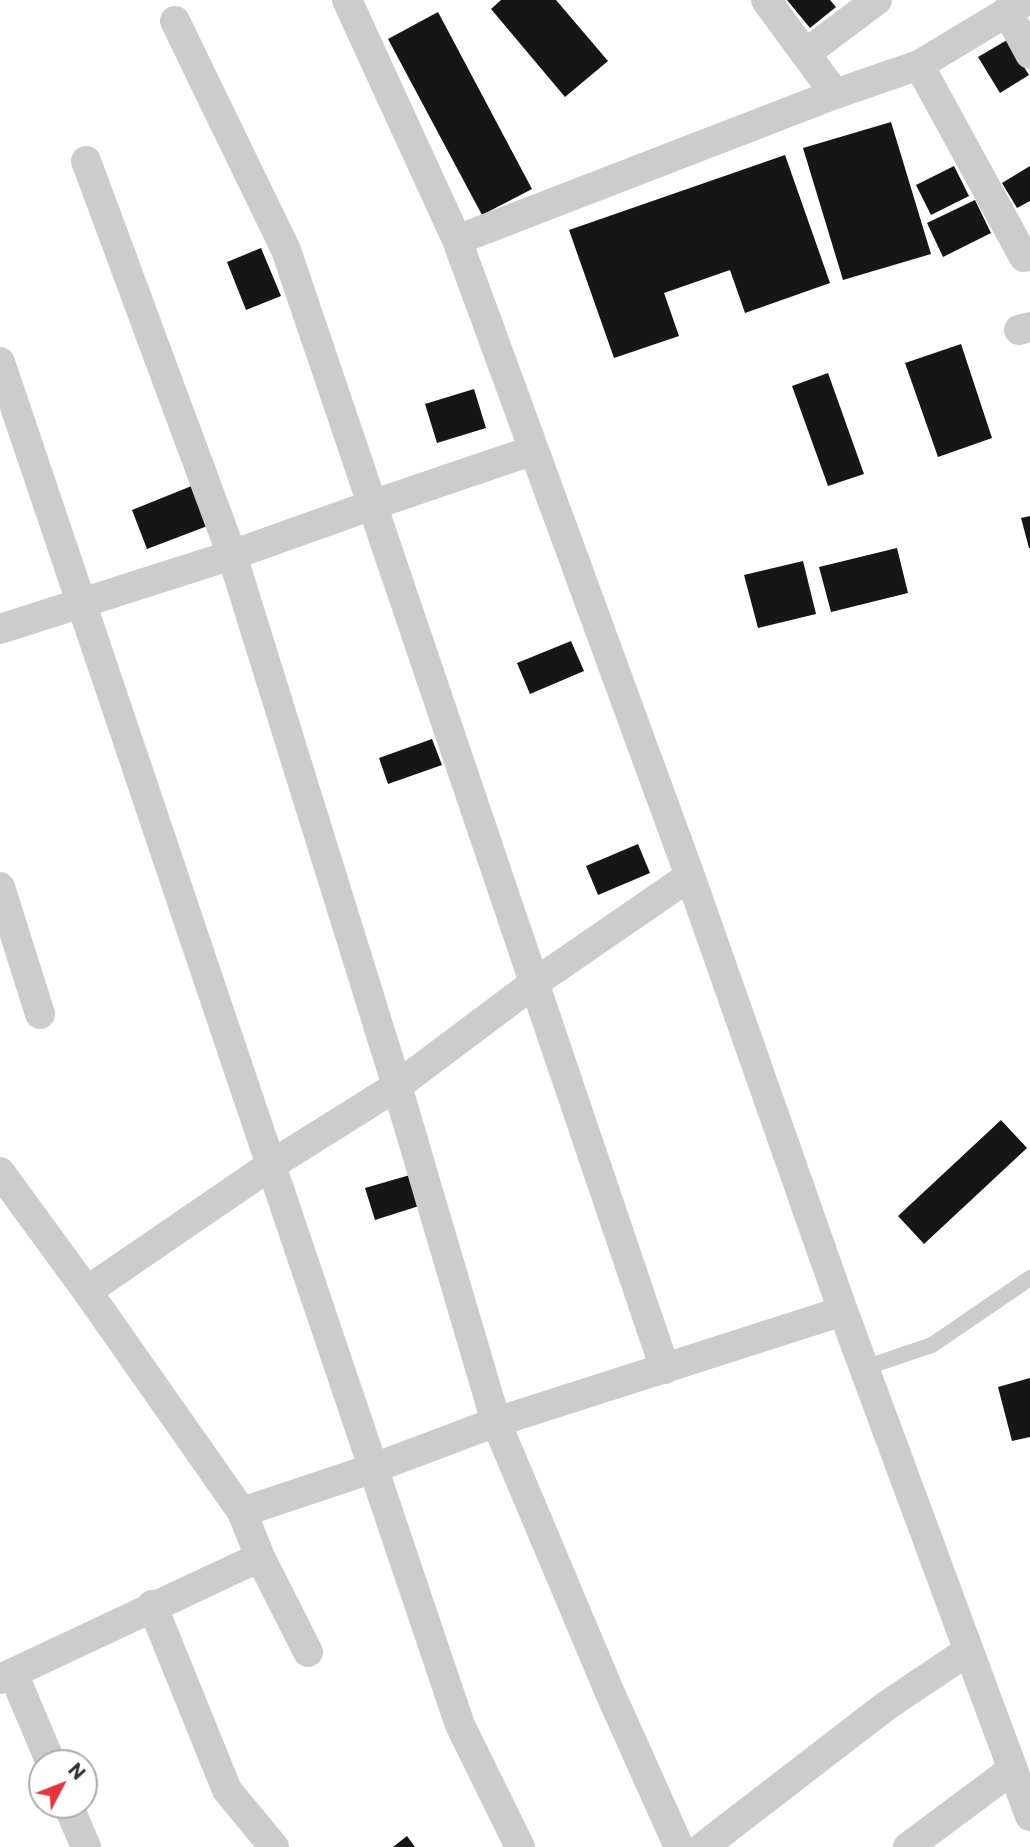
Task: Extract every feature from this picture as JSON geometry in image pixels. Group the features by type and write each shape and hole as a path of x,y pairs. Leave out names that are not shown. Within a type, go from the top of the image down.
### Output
{"street":[{"path":"347,0 457,240 690,876 843,1311 1030,1816"},
{"path":"766,0 835,94"},
{"path":"805,54 877,0"},
{"path":"457,240 835,94 919,65 1017,6 1030,54"},
{"path":"174,21 286,250 665,1369"},
{"path":"919,65 1024,257"},
{"path":"86,161 232,555 397,1086 496,1422 610,1693 679,1847"},
{"path":"0,362 460,1724 520,1847"},
{"path":"0,629 232,555 534,450"},
{"path":"87,1291 271,1165 397,1086 533,984 690,876"},
{"path":"0,887 40,1014"},
{"path":"0,1172 242,1511 260,1556 308,1652"},
{"path":"242,1511 373,1468 496,1422 843,1311"},
{"path":"44,1749 6,1676 260,1556"},
{"path":"152,1605 227,1790 274,1847"},
{"path":"703,1847 886,1706 968,1651"},
{"path":"908,1847 1013,1769"},
{"path":"74,1819 86,1847"}],"lane":[{"path":"864,1368 932,1345 1030,1278"}],"building":[{"path":"501,0 556,0 608,61 565,97 491,9"},
{"path":"787,0 830,0 836,7 810,28"},
{"path":"438,12 532,189 482,215 388,39"},
{"path":"1007,40 1029,75 1000,93 978,57"},
{"path":"891,122 931,254 843,280 803,148"},
{"path":"785,155 830,283 745,313 730,270 664,293 679,336 614,358 569,230"},
{"path":"954,166 969,196 931,215 916,185"},
{"path":"1030,166 1030,201 1017,208 1002,183"},
{"path":"975,200 991,233 943,257 927,223"},
{"path":"261,248 281,296 246,310 227,262"},
{"path":"961,344 992,438 938,457 905,363"},
{"path":"828,373 864,474 828,486 792,386"},
{"path":"474,389 486,428 437,443 425,404"},
{"path":"194,485 210,525 147,549 132,510"},
{"path":"1030,516 1030,548 1029,548 1021,518"},
{"path":"897,548 908,593 831,612 819,567"},
{"path":"803,561 816,614 758,628 744,575"},
{"path":"571,641 584,671 530,694 517,663"},
{"path":"432,739 442,765 388,784 379,758"},
{"path":"638,844 650,873 598,895 586,866"},
{"path":"1001,1120 1027,1148 924,1244 898,1216"},
{"path":"410,1175 419,1206 375,1220 365,1188"},
{"path":"1030,1378 1030,1437 1012,1441 998,1387"},
{"path":"407,1836 415,1847 393,1847"}]}
